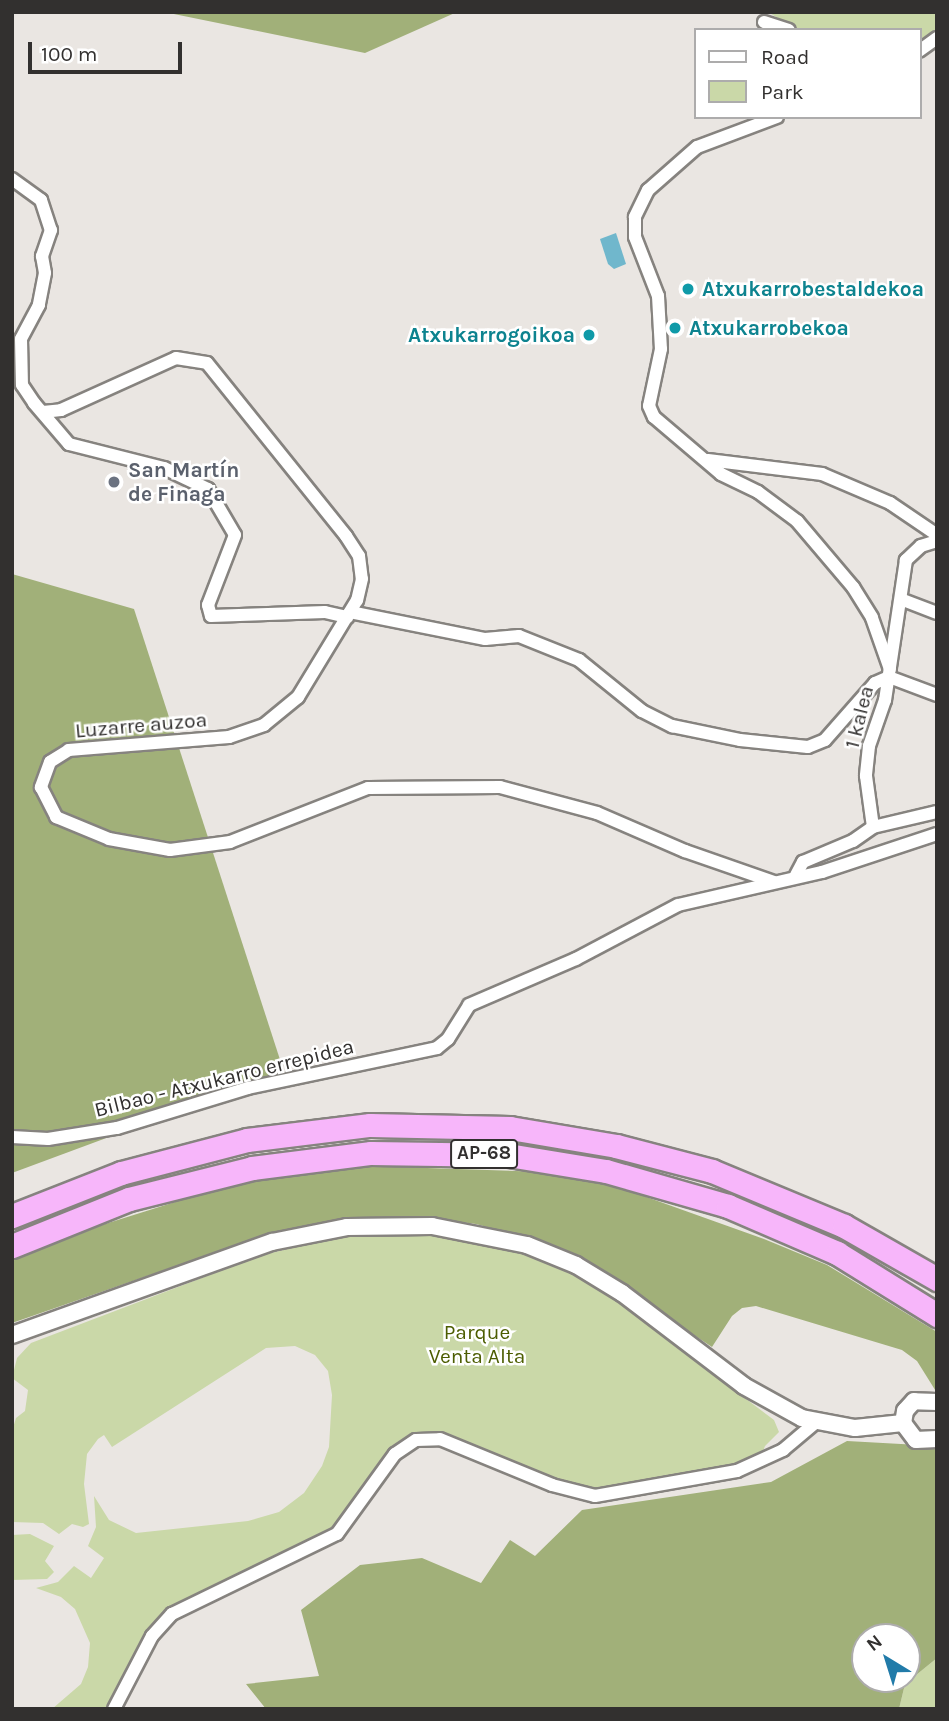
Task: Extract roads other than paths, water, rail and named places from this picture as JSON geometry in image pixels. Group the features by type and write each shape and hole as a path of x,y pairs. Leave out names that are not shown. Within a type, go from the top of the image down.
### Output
{"highway":[{"name":"AP-68","path":"12,1216 121,1173 247,1140 370,1125 510,1128 616,1146 722,1175 844,1226 937,1279"},
{"name":"AP-68","path":"12,1246 129,1199 252,1168 371,1153 508,1155 607,1171 728,1206 837,1253 937,1315"}],"street":[{"path":"764,22 783,28"},
{"path":"921,50 937,38"},
{"path":"772,119 697,147 648,190 635,217 635,237 658,296 661,349 649,406 654,417 732,482 775,504 811,537 872,618 889,673 937,695"},
{"path":"12,179 41,200 51,230 42,256 45,273 39,305 21,339 22,385 69,444 164,468 208,489 235,535 208,605 211,616 325,612 485,639 519,636 579,660 642,711 672,726 740,740 808,747 825,740 876,683 889,673 906,559 921,546 937,541"},
{"name":"Luzarre auzoa","path":"43,412 100,394 176,358 208,363 359,556 362,579 348,615 298,697 264,725 229,737 69,750 50,762 41,787 46,803 56,817 109,839 170,850 230,842 368,788 500,787 597,813 685,851 774,882"},
{"path":"708,460 822,474 890,503 937,535"},
{"path":"902,600 937,612"},
{"name":"1 kalea","path":"873,827 866,776 889,673"},
{"path":"796,875 803,862 853,841 873,827 937,812"},
{"path":"796,875 822,872 937,834"},
{"name":"Bilbao - Atxukarro errepidea","path":"12,1137 48,1139 117,1128 248,1088 437,1048 449,1039 461,1013 475,1002 576,959 678,905 796,875"},
{"path":"12,1335 272,1242 347,1227 432,1226 527,1245 576,1265 622,1293 744,1386 815,1423 855,1428 903,1423"},
{"path":"937,1402 914,1401 905,1411 903,1423 916,1440 937,1439"},
{"path":"114,1709 152,1636 172,1614 337,1534 350,1522 395,1454 416,1440 440,1439 552,1485 595,1496 737,1471 783,1450 815,1423"}],"water":[{"path":"616,233 626,264 614,269 608,264 600,239"}],"place":[{"name":"Atxukarrobestaldekoa","path":"688,289"},
{"name":"Atxukarrobekoa","path":"675,328"},
{"name":"Atxukarrogoikoa","path":"589,335"},
{"name":"San Martín de Finaga","path":"114,482"}],"park label":[{"name":"Parque Venta Alta","path":"477,1344"}]}
